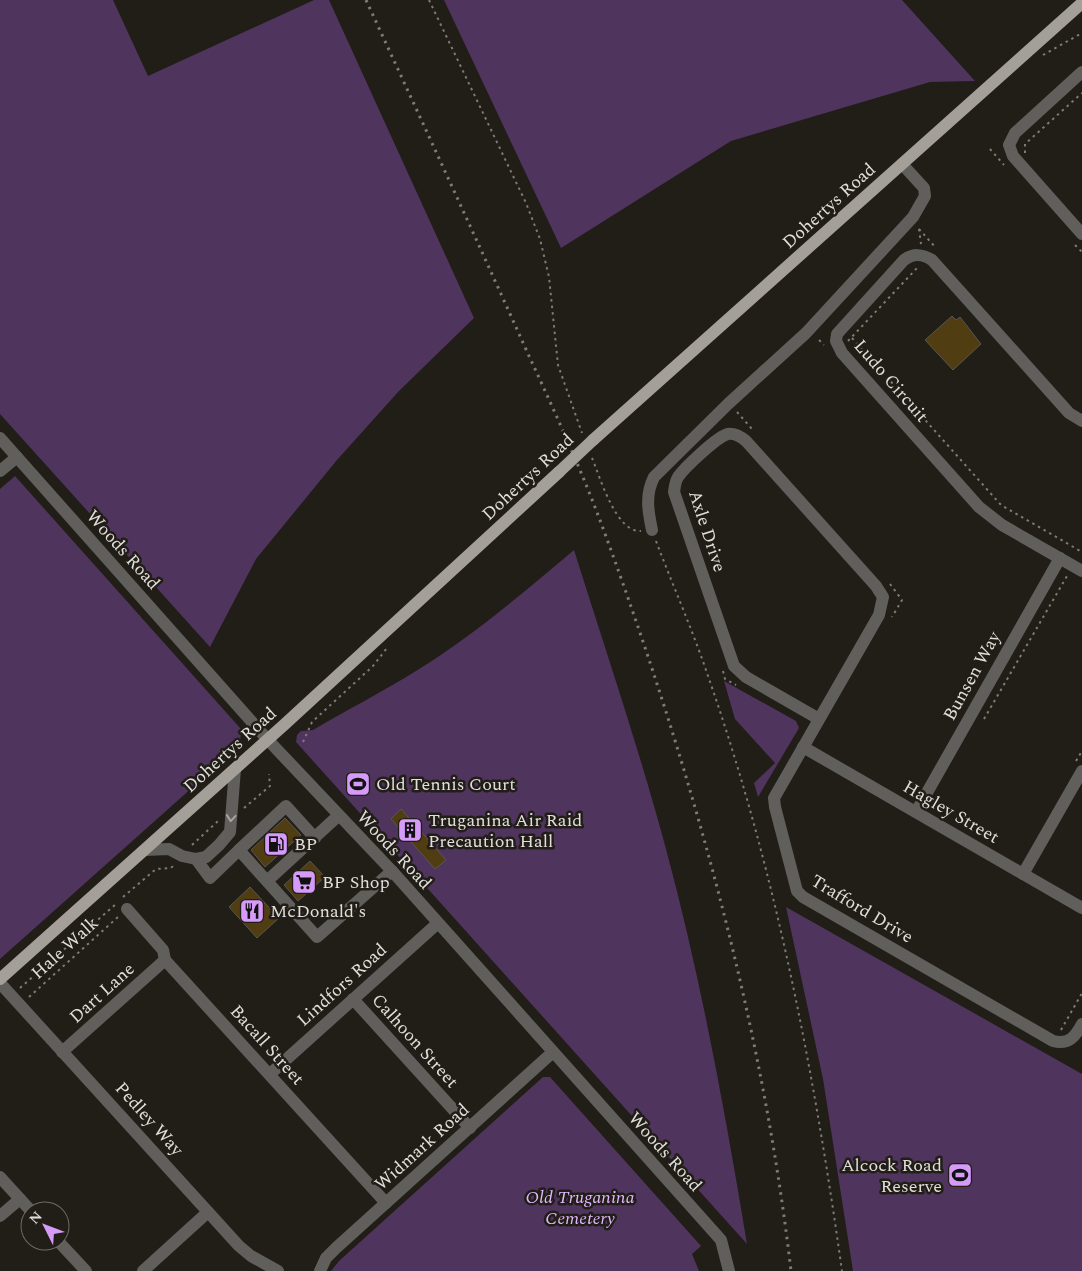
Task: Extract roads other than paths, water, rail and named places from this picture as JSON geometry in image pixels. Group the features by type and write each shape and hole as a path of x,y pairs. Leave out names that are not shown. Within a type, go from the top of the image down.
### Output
{"main road":[{"name":"Dohertys Road","path":"0,981 268,740 559,472 588,438 902,164 1082,3"}],"street":[{"path":"1082,72 1015,133 1009,144 1013,156 1082,234"},
{"path":"652,530 647,498 648,488 654,477 728,404 806,333 913,218 925,196 924,188 902,164"},
{"name":"Ludo Circuit","path":"1082,421 1069,413 932,260 910,256 904,260 842,327 837,336 839,350 979,507 1002,525 1082,571"},
{"name":"Axle Drive","path":"819,719 746,677 734,666 674,492 677,479 722,437 731,434 741,437 876,586 883,597"},
{"name":"Woods Road","path":"0,438 268,740 392,871 720,1240 730,1271"},
{"path":"0,472 17,457"},
{"name":"Bunsen Way","path":"916,812 1060,558"},
{"name":"Trafford Drive","path":"883,597 879,615 778,790 774,802 794,883 800,894 1053,1041 1067,1042 1082,1024"},
{"name":"Hagley Street","path":"803,747 1082,908"},
{"path":"145,850 169,849 182,856 196,859 206,857 230,832 235,769"},
{"path":"1023,874 1082,771"},
{"path":"196,859 210,878 286,806 315,838"},
{"path":"267,881 338,816"},
{"path":"239,850 317,937 392,871"},
{"name":"Bacall Street","path":"127,909 162,950 165,960 386,1203"},
{"name":"Lindfors Road","path":"270,1074 438,923"},
{"name":"Dart Lane","path":"62,1052 165,960"},
{"name":"Pedley Way","path":"0,981 208,1212 251,1256 278,1271"},
{"name":"Calhoon Street","path":"354,999 470,1128"},
{"name":"Widmark Road","path":"320,1271 326,1258 336,1248 553,1052"},
{"path":"0,1176 23,1201"},
{"path":"0,1216 20,1198"},
{"path":"143,1271 208,1212"},
{"path":"67,1251 86,1271"}],"railway":[{"path":"366,0 566,437 595,507 636,621 694,803 742,989 762,1083 791,1271"}],"place":[{"name":"Old Tennis Court","path":"358,784"},
{"name":"Truganina Air Raid Precaution Hall","path":"410,830"},
{"name":"BP","path":"276,844"},
{"name":"BP Shop","path":"304,882"},
{"name":"McDonald's","path":"252,911"},
{"name":"Alcock Road Reserve","path":"960,1175"}],"park label":[{"name":"Old Truganina Cemetery","path":"580,1207"}]}
